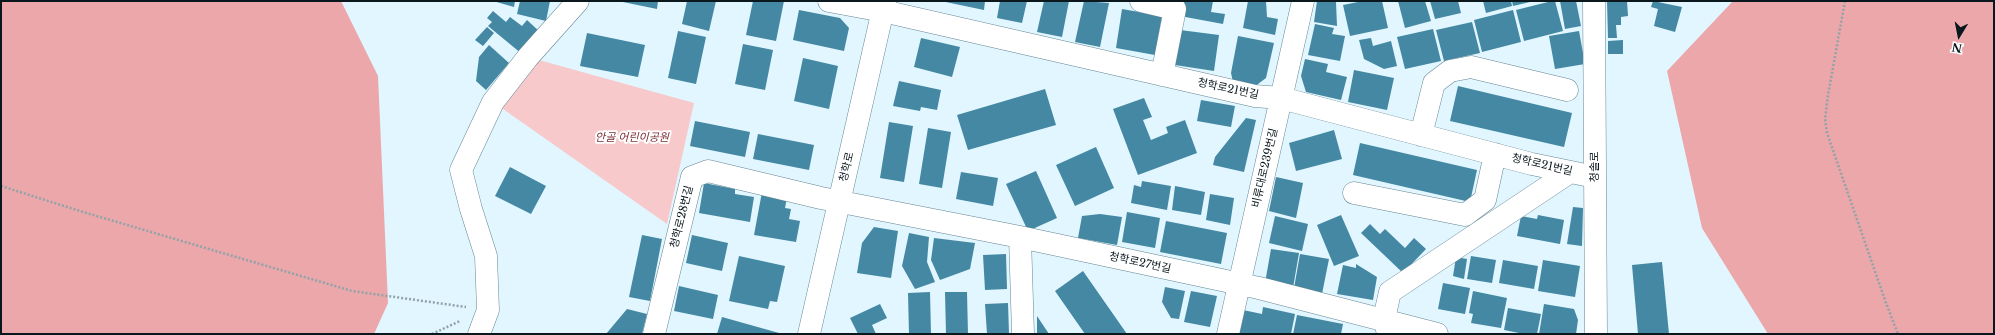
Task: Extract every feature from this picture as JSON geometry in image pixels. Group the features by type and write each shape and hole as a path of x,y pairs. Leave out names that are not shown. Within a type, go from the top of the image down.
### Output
{"street":[{"path":"479,334 488,310 486,256 471,209 462,170 493,102 528,57 578,1"},
{"name":"청학로21번길","path":"829,1 884,6 1162,75 1255,96 1281,98 1495,154 1595,177"},
{"path":"1141,1 1175,9 1162,75"},
{"name":"비류대로239번길","path":"1228,334 1303,1"},
{"name":"청솔로","path":"1594,1 1596,334"},
{"name":"청학로","path":"809,334 884,6"},
{"path":"1421,135 1434,83 1450,71 1471,67 1567,90"},
{"path":"1354,193 1465,216 1485,200 1495,154"},
{"name":"청학로28번길","path":"654,334 692,177 708,171 839,201"},
{"path":"1386,327 1390,292 1570,172"},
{"name":"청학로27번길","path":"839,201 1020,237 1239,284 1386,327 1437,334"},
{"path":"1020,237 1023,334"}],"path":[{"path":"1845,1 1828,95 1825,119 1827,133 1880,289 1898,334"},
{"path":"1,186 83,212 352,291 488,310"}],"green space":[{"name":"안골 어린이공원","path":"528,57 694,103 667,224 493,102"}],"shaded area":[{"path":"1,1 341,1 378,76 388,303 374,334 1,334"},
{"path":"1733,1 1994,1 1994,334 1768,334 1702,228 1667,71"}],"building":[{"path":"493,1 515,1 514,7"},
{"path":"520,1 550,1 546,21 517,14"},
{"path":"618,1 658,1 657,9"},
{"path":"687,1 716,1 709,31 682,24"},
{"path":"753,1 784,1 776,41 746,35"},
{"path":"941,1 985,1 984,10"},
{"path":"1000,1 1027,1 1022,23 997,18"},
{"path":"1044,1 1069,1 1062,37 1037,32"},
{"path":"1084,1 1109,3 1100,47 1075,42"},
{"path":"1183,1 1213,1 1211,12 1225,14 1223,24 1180,16"},
{"path":"1248,1 1266,1 1267,17 1278,19 1275,35 1243,28"},
{"path":"1317,1 1336,2 1337,26 1314,22"},
{"path":"1363,1 1382,1 1388,28 1350,36 1343,5"},
{"path":"1398,1 1425,1 1431,21 1405,28"},
{"path":"1430,1 1458,1 1461,13 1435,19"},
{"path":"1483,1 1511,1 1512,6 1486,13"},
{"path":"1512,1 1530,1 1530,2 1513,6"},
{"path":"1555,1 1563,31 1524,41 1516,10"},
{"path":"1560,1 1576,1 1581,26 1565,29"},
{"path":"1607,1 1627,1 1628,16 1621,17 1621,25 1616,25 1617,38 1608,38"},
{"path":"1653,1 1682,7 1675,32 1654,26 1658,9 1651,7"},
{"path":"1122,9 1162,16 1155,55 1116,48"},
{"path":"799,10 840,18 849,28 844,51 793,40"},
{"path":"1513,10 1521,42 1482,52 1474,20"},
{"path":"493,11 506,22 510,17 522,26 527,20 540,32 522,54 488,26 492,22 487,18"},
{"path":"1472,22 1480,53 1444,61 1436,30"},
{"path":"1315,24 1334,28 1332,34 1345,36 1340,61 1308,55"},
{"path":"487,27 494,33 483,46 475,40"},
{"path":"1433,29 1441,61 1405,69 1397,37"},
{"path":"1180,30 1219,35 1214,71 1175,65"},
{"path":"678,31 706,37 696,84 668,78"},
{"path":"1579,31 1585,64 1555,69 1549,36"},
{"path":"587,33 645,45 638,77 580,66"},
{"path":"1238,36 1274,43 1266,78 1254,87 1233,82 1231,73"},
{"path":"921,38 960,47 952,77 914,67"},
{"path":"1371,38 1373,46 1391,41 1397,66 1384,69 1364,59 1359,40"},
{"path":"1623,40 1623,54 1608,54 1608,41"},
{"path":"743,44 773,50 765,90 735,84"},
{"path":"489,45 509,63 486,90 476,81 479,57"},
{"path":"803,58 838,66 829,109 794,101"},
{"path":"1305,59 1328,64 1326,72 1347,77 1341,100 1306,92 1301,76"},
{"path":"1354,70 1394,78 1387,110 1348,102"},
{"path":"899,81 941,90 937,110 921,107 920,111 893,106"},
{"path":"1458,86 1572,113 1564,147 1450,121"},
{"path":"1045,89 1056,125 968,150 957,115"},
{"path":"1144,98 1152,117 1143,120 1151,140 1168,133 1166,127 1185,120 1197,153 1138,175 1113,109"},
{"path":"1201,100 1235,106 1231,127 1197,121"},
{"path":"1246,118 1256,120 1244,172 1213,165 1215,157"},
{"path":"695,121 750,132 745,157 690,146"},
{"path":"889,122 913,126 904,182 880,178"},
{"path":"928,128 951,132 942,188 919,184"},
{"path":"1334,130 1342,159 1296,171 1289,143"},
{"path":"758,134 814,145 809,170 753,159"},
{"path":"1360,143 1477,170 1470,202 1353,175"},
{"path":"1096,147 1114,188 1075,206 1056,165"},
{"path":"510,167 546,186 531,214 495,196"},
{"path":"1036,171 1057,218 1028,231 1006,184"},
{"path":"961,172 998,178 993,206 956,199"},
{"path":"1276,177 1303,183 1296,218 1269,211"},
{"path":"1142,181 1171,186 1167,210 1131,203 1134,185 1141,187"},
{"path":"704,183 735,189 735,194 754,197 750,222 699,213"},
{"path":"1175,186 1205,192 1201,215 1172,210"},
{"path":"762,192 787,197 785,208 791,209 789,219 800,221 796,242 754,235"},
{"path":"1210,194 1234,198 1230,225 1206,220"},
{"path":"1573,207 1583,208 1582,246 1567,244"},
{"path":"1127,212 1160,218 1155,248 1122,242"},
{"path":"1100,214 1122,217 1117,245 1078,238 1082,216"},
{"path":"1341,215 1359,256 1334,266 1317,225"},
{"path":"1538,215 1564,220 1560,244 1517,236 1521,216 1537,219"},
{"path":"1275,216 1308,224 1302,251 1269,243"},
{"path":"1166,221 1227,233 1221,264 1160,252"},
{"path":"1370,224 1380,234 1385,229 1405,248 1414,238 1426,249 1403,273 1361,233"},
{"path":"874,227 898,231 891,278 857,273 862,243"},
{"path":"909,233 929,237 927,262 935,282 915,289 902,266"},
{"path":"642,235 662,239 650,301 629,297"},
{"path":"692,235 728,243 722,271 686,263"},
{"path":"934,238 975,243 970,269 940,280 931,260"},
{"path":"1271,249 1299,253 1293,288 1265,283"},
{"path":"1006,254 1007,289 985,290 983,255"},
{"path":"1300,254 1329,259 1322,294 1294,288"},
{"path":"739,256 785,266 777,302 770,301 768,309 729,301"},
{"path":"1471,256 1496,260 1492,283 1467,279"},
{"path":"1456,257 1467,259 1464,279 1453,276"},
{"path":"1503,260 1538,266 1534,289 1499,283"},
{"path":"1543,260 1580,266 1575,297 1538,291"},
{"path":"1662,262 1669,334 1638,334 1632,265"},
{"path":"1356,264 1377,277 1373,300 1337,294 1343,265 1356,268"},
{"path":"1083,271 1127,334 1085,334 1055,291"},
{"path":"1443,283 1470,288 1465,314 1438,309"},
{"path":"679,286 718,295 713,319 674,311"},
{"path":"1165,287 1185,291 1179,319 1171,318 1162,302"},
{"path":"1191,291 1217,296 1210,327 1184,322"},
{"path":"1473,291 1507,298 1501,328 1471,323 1473,314 1469,313"},
{"path":"930,292 931,334 909,334 908,293"},
{"path":"945,292 967,292 968,334 946,334"},
{"path":"1008,303 1009,334 987,334 985,304"},
{"path":"880,304 887,318 872,325 876,334 858,334 850,318"},
{"path":"1544,304 1574,309 1578,320 1576,334 1539,334"},
{"path":"1263,307 1295,314 1291,334 1238,333 1243,310 1262,314"},
{"path":"1508,308 1541,314 1537,334 1524,334 1504,330"},
{"path":"627,309 647,314 642,334 606,334"},
{"path":"1297,315 1343,324 1341,334 1293,334"},
{"path":"1037,316 1049,334 1037,334"},
{"path":"722,317 779,333 717,334"}]}
